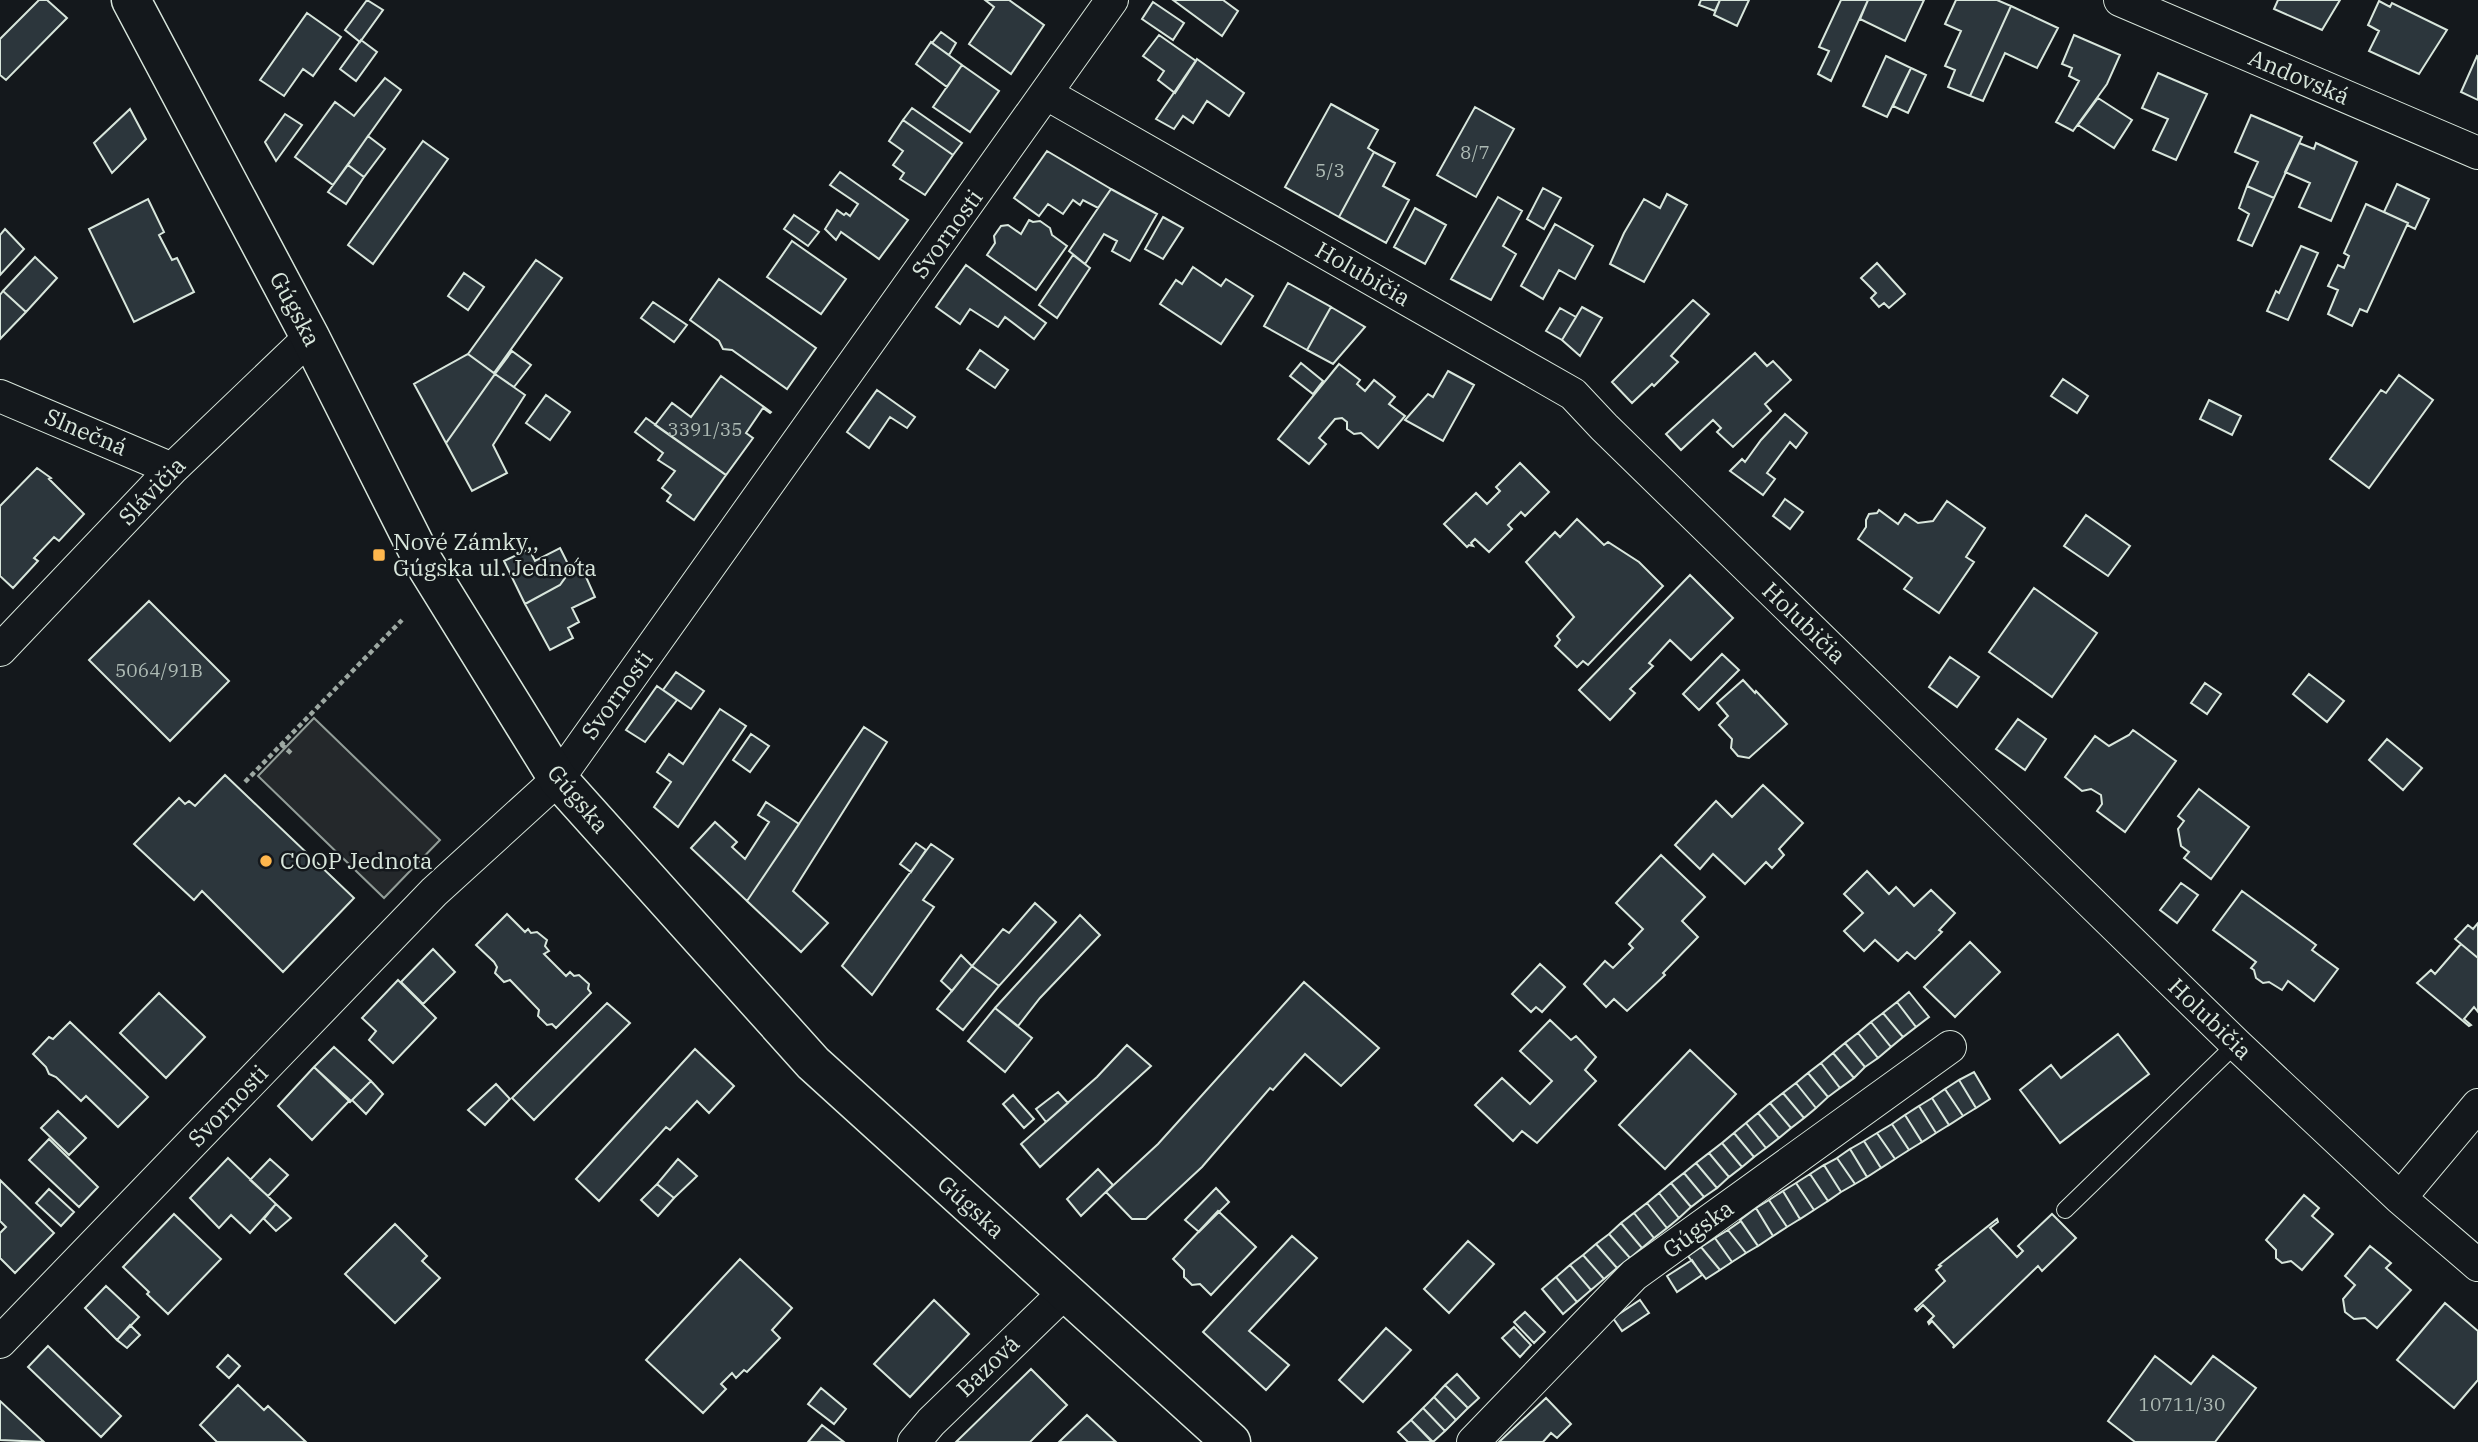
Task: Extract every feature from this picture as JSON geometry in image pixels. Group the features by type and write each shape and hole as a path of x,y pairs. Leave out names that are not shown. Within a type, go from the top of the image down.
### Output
{"main road":[{"name":"Gúgska","path":"131,0 310,337 423,561 558,779 813,1063 1231,1442"}],"street":[{"name":"Svornosti","path":"0,1342 434,892 558,779 1112,0"},
{"name":"Andovská","path":"2120,0 2478,153"},
{"name":"Holubičia","path":"1047,94 1573,394 2236,1044 2400,1198 2478,1265"},
{"name":"Slávičia","path":"0,650 172,469 310,337"},
{"name":"Slnečná","path":"0,396 172,469"},
{"name":"Gúgska","path":"1473,1442 1634,1275 1950,1047"},
{"path":"2400,1198 2478,1105"},
{"name":"Bazová","path":"914,1442 931,1422 1065,1292"}],"lane":[{"path":"2065,1210 2236,1044"}],"path":[{"path":"245,782 402,620"},
{"path":"281,744 293,755"}],"shaded area":[{"path":"314,718 440,840 384,898 258,776"}],"building":[{"path":"39,0 47,0 67,18 6,80 0,75 0,39"},
{"path":"367,0 383,10 360,42 345,30"},
{"path":"985,0 1009,0 1044,25 1011,74 969,44 994,7"},
{"path":"1173,0 1223,0 1238,11 1222,36"},
{"path":"1701,0 1720,0 1715,11 1699,5"},
{"path":"1720,0 1749,0 1737,26 1714,15"},
{"path":"1841,0 1868,0 1831,81 1818,74 1829,51 1819,47"},
{"path":"1868,0 1924,0 1905,41 1860,19"},
{"path":"1956,0 1997,0 2011,6 1970,96 1948,87 1955,70 1945,66 1961,31 1945,24"},
{"path":"2278,0 2340,0 2322,30 2274,9"},
{"path":"2379,1 2390,7 2392,3 2447,30 2419,74 2369,51 2379,31 2368,25"},
{"path":"1153,2 1184,23 1173,40 1142,19"},
{"path":"2011,6 2058,28 2037,68 2005,53 1983,101 1970,96"},
{"path":"307,13 341,37 313,76 303,69 284,96 260,80"},
{"path":"941,32 956,43 949,55 932,43"},
{"path":"1159,35 1196,61 1175,93 1158,80 1164,71 1143,56"},
{"path":"2074,35 2120,55 2107,84 2073,131 2056,122 2079,81 2069,76 2072,68 2062,64"},
{"path":"361,40 377,52 356,81 340,69"},
{"path":"931,42 962,65 947,87 916,64"},
{"path":"1886,56 1911,68 1887,117 1863,106"},
{"path":"2478,57 2478,100 2461,92"},
{"path":"1197,59 1244,93 1229,116 1207,101 1193,123 1183,116 1174,129 1156,119"},
{"path":"962,65 999,91 970,132 933,107"},
{"path":"1911,68 1926,75 1908,113 1893,106"},
{"path":"2158,73 2207,94 2176,160 2153,150 2168,119 2142,108"},
{"path":"385,78 401,90 333,185 295,157 335,102 354,116"},
{"path":"2098,98 2132,120 2114,148 2078,125"},
{"path":"1331,104 1378,130 1368,148 1374,152 1339,217 1285,187"},
{"path":"1475,107 1514,129 1476,197 1437,175"},
{"path":"912,108 962,143 953,155 903,120"},
{"path":"130,109 146,139 112,173 94,143"},
{"path":"285,114 302,125 276,161 265,142"},
{"path":"2251,115 2302,137 2274,198 2247,186 2258,162 2235,152"},
{"path":"903,120 953,155 925,195 900,179 904,173 893,165 903,151 889,141"},
{"path":"368,136 385,149 364,177 348,165"},
{"path":"423,141 448,159 373,264 348,245"},
{"path":"2299,143 2314,149 2316,143 2357,162 2331,221 2299,207 2310,183 2285,172"},
{"path":"1047,151 1111,189 1098,208 1083,200 1080,205 1073,200 1063,214 1048,204 1039,216 1014,198"},
{"path":"1374,152 1395,163 1383,186 1409,200 1386,243 1339,217"},
{"path":"348,165 364,177 346,204 328,192"},
{"path":"840,172 908,220 879,259 841,232 836,240 825,229 837,210 850,216 858,204 830,185"},
{"path":"2397,184 2429,199 2415,229 2384,212"},
{"path":"2247,186 2274,198 2252,246 2238,240 2249,214 2239,208"},
{"path":"1543,188 1561,198 1544,229 1527,219"},
{"path":"1111,189 1157,214 1130,261 1112,251 1117,241 1104,234 1085,264 1069,251"},
{"path":"1667,194 1687,205 1644,282 1610,264 1644,199 1660,208"},
{"path":"1498,197 1522,211 1503,246 1516,254 1491,300 1451,279"},
{"path":"148,199 164,232 159,235 172,260 177,258 194,292 134,322 89,229"},
{"path":"2366,204 2408,223 2367,312 2360,309 2352,326 2328,314 2338,290 2328,286 2338,265 2344,268 2349,256 2344,253"},
{"path":"1415,208 1446,225 1425,264 1394,247"},
{"path":"794,215 819,232 808,246 784,229"},
{"path":"1163,217 1183,228 1163,259 1145,249"},
{"path":"1029,220 1040,221 1050,228 1052,235 1067,246 1036,290 987,255 1001,226 1008,225 1021,234"},
{"path":"1555,224 1593,246 1575,279 1559,270 1543,299 1521,286"},
{"path":"5,229 24,249 0,275 0,235"},
{"path":"792,241 846,279 821,314 767,277"},
{"path":"2301,246 2318,253 2288,320 2267,311 2276,291 2279,293"},
{"path":"1073,255 1090,268 1057,318 1039,305"},
{"path":"35,257 57,278 26,312 3,291"},
{"path":"536,260 562,278 494,373 468,354"},
{"path":"1877,263 1905,294 1889,308 1884,303 1879,307 1871,298 1876,293 1861,278"},
{"path":"966,265 1046,323 1034,339 1005,317 998,327 970,309 960,324 936,307"},
{"path":"1193,267 1221,286 1226,279 1253,296 1221,344 1160,304 1176,280 1182,284"},
{"path":"464,273 484,287 468,310 448,296"},
{"path":"719,279 816,348 787,389 732,350 723,349 719,341 690,320"},
{"path":"1288,283 1331,307 1307,350 1264,326"},
{"path":"3,291 26,312 0,339 0,295"},
{"path":"1693,300 1709,314 1671,356 1678,362 1632,403 1612,382"},
{"path":"653,302 687,325 674,342 641,318"},
{"path":"1331,307 1365,327 1333,364 1307,350"},
{"path":"1582,307 1602,318 1580,356 1562,340"},
{"path":"1560,308 1576,317 1562,340 1546,331"},
{"path":"980,350 1008,370 995,388 967,369"},
{"path":"512,351 531,365 514,387 495,374"},
{"path":"1755,353 1767,366 1773,361 1791,380 1765,404 1771,411 1733,447 1717,432 1721,428 1713,420 1681,450 1666,434"},
{"path":"468,354 495,374 446,443 414,384"},
{"path":"1301,363 1323,381 1313,394 1290,376"},
{"path":"1339,364 1360,380 1357,384 1365,391 1374,380 1395,397 1389,404 1405,416 1378,448 1361,433 1354,434 1347,429 1347,422 1342,418 1335,419 1319,438 1326,444 1309,464 1278,439"},
{"path":"1448,371 1474,385 1443,441 1405,420 1428,394 1433,397"},
{"path":"495,374 525,395 493,445 507,473 472,491 446,443"},
{"path":"2399,375 2433,400 2369,488 2330,459 2381,390 2386,393"},
{"path":"721,376 771,412 763,408 746,433 753,438 726,475 655,425 672,403 691,417"},
{"path":"2063,379 2088,396 2077,413 2051,396"},
{"path":"877,390 915,417 907,428 890,417 869,448 847,432"},
{"path":"546,395 570,412 550,440 526,423"},
{"path":"2209,400 2241,416 2232,435 2200,419"},
{"path":"1785,414 1807,433 1796,448 1790,442 1767,473 1775,479 1763,495 1730,471 1742,459 1745,462"},
{"path":"646,418 726,475 694,520 667,501 671,495 662,488 675,471 658,460 663,453 635,432"},
{"path":"1520,463 1549,492 1525,516 1521,512 1508,525 1512,529 1489,552 1475,539 1471,543 1473,546 1467,547 1444,524 1476,493 1487,504 1500,491 1496,487"},
{"path":"37,468 51,478 49,479 84,514 59,541 54,537 34,558 38,561 13,588 0,576 0,506"},
{"path":"1785,499 1803,512 1790,529 1773,516"},
{"path":"1947,501 1985,528 1966,557 1974,562 1939,613 1904,589 1912,578 1858,539 1866,527 1869,514 1879,510 1898,524 1905,514 1918,523 1933,521"},
{"path":"2086,515 2130,546 2108,576 2064,546"},
{"path":"1577,519 1604,545 1608,542 1639,562 1663,586 1588,665 1583,661 1577,667 1555,646 1560,640 1557,636 1574,617 1526,562 1555,532 1560,537"},
{"path":"560,548 571,570 560,585 525,604 504,561 529,549 535,561"},
{"path":"578,559 595,597 572,608 579,622 568,628 573,638 550,650 525,604 560,585"},
{"path":"1690,575 1733,618 1691,660 1670,640 1649,663 1653,666 1630,689 1635,693 1610,720 1579,690"},
{"path":"2034,588 2097,633 2052,697 1989,652"},
{"path":"149,601 229,681 170,741 89,660"},
{"path":"1722,654 1739,670 1699,710 1683,694"},
{"path":"1950,657 1979,677 1957,707 1929,687"},
{"path":"676,672 704,691 691,709 663,690"},
{"path":"2309,674 2344,701 2327,722 2293,694"},
{"path":"1743,680 1787,724 1749,758 1738,756 1731,748 1732,739 1719,725 1728,716 1717,703"},
{"path":"2205,683 2221,694 2207,714 2191,703"},
{"path":"657,686 677,700 645,742 626,730"},
{"path":"720,709 746,726 678,827 654,807 671,782 657,772 669,754 683,764"},
{"path":"2018,719 2046,739 2025,770 1996,749"},
{"path":"864,727 887,742 793,891 828,923 801,952 747,901"},
{"path":"2133,730 2176,761 2125,832 2097,811 2102,804 2101,795 2091,789 2082,791 2065,777 2095,736 2109,746"},
{"path":"751,734 769,746 750,772 733,760"},
{"path":"2387,739 2422,768 2403,790 2369,760"},
{"path":"225,775 354,898 283,972 202,891 194,900 134,844 179,798 185,804 189,801 195,806"},
{"path":"1763,785 1803,823 1779,849 1784,855 1772,868 1766,862 1745,884 1713,854 1700,869 1675,845 1716,801 1732,817"},
{"path":"2199,789 2249,827 2211,879 2184,858 2189,852 2181,846 2178,829 2184,821 2178,816"},
{"path":"766,802 799,824 747,901 691,848 715,822 737,842 732,847 745,859 769,822 758,815"},
{"path":"916,843 926,850 911,872 900,864"},
{"path":"931,844 953,859 923,900 934,907 872,995 842,966"},
{"path":"1661,855 1705,897 1682,921 1698,937 1663,973 1665,975 1627,1011 1614,999 1606,1007 1584,984 1605,961 1613,968 1633,948 1629,944 1643,929 1616,903"},
{"path":"1867,871 1889,894 1896,887 1914,906 1931,890 1955,913 1939,930 1942,932 1915,959 1907,952 1898,961 1875,940 1864,951 1844,931 1863,913 1844,894"},
{"path":"2181,883 2198,895 2177,923 2160,910"},
{"path":"2242,891 2316,945 2312,950 2338,969 2314,1001 2288,981 2282,990 2269,982 2263,983 2256,978 2251,968 2256,962 2213,930"},
{"path":"1035,903 1056,922 999,986 972,966 1003,929 1009,933"},
{"path":"507,914 525,932 528,929 531,933 537,932 547,940 545,946 549,951 544,954 566,976 570,972 574,976 579,975 589,984 591,993 556,1028 552,1024 547,1025 538,1016 539,1010 510,980 504,982 495,973 497,967 494,962 476,945"},
{"path":"1080,915 1100,935 1040,998 1018,1026 995,1008"},
{"path":"2478,923 2478,958 2455,939 2468,925 2473,929"},
{"path":"1970,942 2000,972 1955,1017 1924,987"},
{"path":"2461,944 2478,958 2478,1012 2474,1007 2464,1019 2471,1025 2469,1026 2417,983 2431,970 2435,974"},
{"path":"433,949 455,972 423,1004 401,982"},
{"path":"961,955 972,966 952,991 941,981"},
{"path":"1540,964 1565,987 1542,1012 1536,1007 1531,1012 1512,994"},
{"path":"972,966 999,986 963,1030 937,1009"},
{"path":"398,980 436,1018 393,1063 369,1040 376,1031 362,1018"},
{"path":"1304,982 1379,1048 1341,1086 1305,1054 1273,1090 1270,1088 1202,1167 1146,1219 1132,1219 1106,1192 1158,1144"},
{"path":"1909,992 1929,1017 1916,1027 1897,1002"},
{"path":"159,993 205,1037 166,1078 120,1033"},
{"path":"1897,1002 1916,1027 1903,1037 1883,1013"},
{"path":"607,1003 630,1023 534,1120 512,1098"},
{"path":"995,1008 1032,1038 1005,1072 968,1041"},
{"path":"1883,1013 1903,1037 1891,1047 1871,1022"},
{"path":"1550,1020 1571,1040 1576,1036 1596,1057 1585,1070 1596,1081 1537,1143 1522,1131 1513,1141 1475,1105 1502,1078 1530,1104 1552,1081 1520,1051"},
{"path":"70,1022 148,1097 118,1127 86,1096 81,1101 56,1077 49,1074 33,1054 49,1037 53,1039"},
{"path":"1871,1022 1891,1047 1878,1058 1858,1033"},
{"path":"1858,1033 1878,1058 1865,1067 1845,1043"},
{"path":"2118,1034 2149,1074 2060,1143 2020,1090 2051,1065 2061,1078"},
{"path":"1845,1043 1865,1067 1854,1078 1833,1053"},
{"path":"1127,1045 1151,1066 1040,1167 1021,1144 1097,1077"},
{"path":"334,1047 371,1081 350,1102 314,1067"},
{"path":"695,1049 734,1086 709,1113 697,1101 670,1130 666,1127 599,1201 576,1179"},
{"path":"1690,1050 1736,1094 1665,1169 1619,1125"},
{"path":"1833,1053 1854,1078 1840,1088 1821,1063"},
{"path":"1821,1063 1840,1088 1828,1097 1808,1073"},
{"path":"314,1067 350,1100 312,1140 278,1106"},
{"path":"1974,1072 1990,1099 1976,1108 1959,1080"},
{"path":"1808,1073 1828,1097 1816,1108 1796,1083"},
{"path":"1959,1080 1976,1108 1963,1116 1945,1089"},
{"path":"371,1081 383,1094 366,1114 352,1100"},
{"path":"1796,1083 1816,1108 1804,1118 1783,1093"},
{"path":"496,1084 510,1099 485,1125 468,1110"},
{"path":"1945,1089 1963,1116 1949,1125 1932,1098"},
{"path":"1058,1092 1068,1103 1046,1122 1036,1109"},
{"path":"1783,1093 1804,1118 1791,1128 1770,1103"},
{"path":"1013,1095 1034,1119 1024,1128 1003,1104"},
{"path":"1932,1098 1949,1125 1936,1133 1919,1106"},
{"path":"1770,1103 1791,1128 1779,1138 1758,1113"},
{"path":"1919,1106 1936,1133 1922,1142 1905,1115"},
{"path":"58,1111 86,1138 69,1155 41,1128"},
{"path":"1758,1113 1779,1138 1766,1148 1746,1123"},
{"path":"1905,1115 1922,1142 1909,1150 1892,1124"},
{"path":"1746,1123 1766,1148 1754,1157 1734,1133"},
{"path":"1892,1124 1909,1150 1895,1159 1877,1133"},
{"path":"1734,1133 1754,1157 1742,1167 1722,1143"},
{"path":"1877,1133 1895,1159 1881,1168 1864,1141"},
{"path":"49,1139 98,1187 79,1207 29,1160"},
{"path":"1864,1141 1881,1168 1867,1177 1850,1149"},
{"path":"1722,1143 1742,1167 1729,1177 1709,1153"},
{"path":"1850,1149 1867,1177 1855,1184 1837,1158"},
{"path":"1709,1153 1729,1177 1717,1188 1696,1163"},
{"path":"228,1158 276,1204 250,1233 231,1215 219,1228 190,1198"},
{"path":"1837,1158 1855,1184 1841,1192 1824,1165"},
{"path":"270,1159 288,1175 268,1196 250,1180"},
{"path":"678,1159 697,1176 674,1198 657,1184"},
{"path":"1696,1163 1717,1188 1704,1197 1684,1173"},
{"path":"1824,1165 1841,1192 1828,1201 1810,1174"},
{"path":"1098,1169 1113,1185 1081,1216 1067,1199"},
{"path":"1684,1173 1704,1197 1691,1207 1671,1183"},
{"path":"1810,1174 1828,1201 1814,1210 1796,1183"},
{"path":"0,1180 54,1233 15,1273 0,1258 0,1233 6,1227 0,1221"},
{"path":"1671,1183 1691,1207 1679,1218 1659,1193"},
{"path":"1796,1183 1814,1210 1800,1219 1783,1191"},
{"path":"657,1184 674,1198 658,1216 641,1200"},
{"path":"1216,1188 1229,1202 1199,1232 1185,1220"},
{"path":"49,1189 74,1212 61,1226 36,1203"},
{"path":"1783,1191 1800,1219 1787,1227 1769,1200"},
{"path":"1659,1193 1679,1218 1667,1228 1647,1203"},
{"path":"2304,1195 2319,1208 2312,1216 2333,1234 2302,1270 2291,1261 2282,1263 2276,1258 2276,1250 2266,1240"},
{"path":"1769,1200 1787,1227 1773,1236 1756,1208"},
{"path":"1647,1203 1667,1228 1654,1238 1634,1213"},
{"path":"276,1204 291,1218 276,1231 264,1219"},
{"path":"1756,1208 1773,1236 1758,1246 1740,1220"},
{"path":"1218,1211 1256,1247 1211,1295 1200,1284 1192,1285 1184,1277 1184,1270 1173,1259"},
{"path":"1634,1213 1654,1238 1642,1248 1621,1223"},
{"path":"174,1214 221,1259 168,1314 123,1267"},
{"path":"2052,1214 2076,1238 2042,1271 2038,1266 1953,1348 1954,1345 1932,1321 1929,1324 1934,1316 1923,1305 1917,1311 1915,1309 1945,1281 1936,1270 1941,1266 1939,1265 1997,1219 1998,1222 1990,1228 2017,1257 2023,1251 2018,1246"},
{"path":"1741,1221 1758,1246 1746,1253 1728,1230"},
{"path":"1621,1223 1642,1248 1630,1258 1609,1234"},
{"path":"395,1224 427,1256 422,1261 440,1278 395,1323 345,1274"},
{"path":"1728,1230 1746,1253 1732,1262 1715,1238"},
{"path":"1609,1234 1630,1258 1617,1268 1596,1244"},
{"path":"1292,1236 1317,1258 1249,1331 1289,1365 1266,1390 1203,1332"},
{"path":"1715,1238 1732,1262 1720,1270 1701,1247"},
{"path":"1468,1241 1494,1264 1449,1313 1424,1289"},
{"path":"1596,1244 1617,1268 1604,1279 1583,1255"},
{"path":"2370,1246 2391,1263 2386,1268 2411,1290 2377,1328 2365,1318 2354,1319 2345,1312 2343,1299 2355,1285 2345,1276"},
{"path":"1701,1247 1720,1270 1706,1279 1688,1256"},
{"path":"1583,1255 1604,1279 1591,1290 1570,1265"},
{"path":"740,1259 792,1308 772,1330 780,1338 747,1372 744,1370 736,1378 732,1373 721,1384 726,1389 703,1413 646,1360"},
{"path":"1692,1260 1702,1275 1677,1292 1667,1276"},
{"path":"1570,1265 1591,1290 1577,1302 1556,1277"},
{"path":"1556,1277 1577,1302 1563,1314 1542,1289"},
{"path":"106,1286 139,1317 117,1340 85,1308"},
{"path":"934,1300 969,1334 910,1397 874,1364"},
{"path":"1640,1300 1649,1313 1622,1331 1613,1318"},
{"path":"2445,1303 2478,1331 2478,1380 2454,1408 2397,1360"},
{"path":"1525,1312 1545,1332 1534,1343 1514,1322"},
{"path":"130,1325 140,1335 127,1348 117,1340"},
{"path":"1514,1327 1531,1345 1520,1357 1502,1338"},
{"path":"1386,1328 1411,1350 1363,1402 1339,1380"},
{"path":"48,1346 121,1416 101,1437 28,1367"},
{"path":"228,1355 240,1366 229,1378 217,1367"},
{"path":"2155,1356 2191,1384 2213,1356 2256,1388 2215,1442 2135,1442 2108,1421"},
{"path":"1031,1369 1067,1405 1030,1442 956,1442"},
{"path":"1457,1374 1479,1398 1468,1408 1445,1385"},
{"path":"238,1385 264,1410 268,1406 306,1442 217,1442 200,1425"},
{"path":"1445,1385 1468,1408 1456,1420 1434,1397"},
{"path":"821,1388 846,1409 834,1424 808,1404"},
{"path":"1434,1397 1456,1420 1445,1431 1423,1408"},
{"path":"1546,1398 1571,1424 1557,1438 1551,1433 1543,1442 1499,1442"},
{"path":"0,1401 44,1442 0,1440"},
{"path":"1423,1408 1445,1431 1433,1442 1411,1420"},
{"path":"1087,1415 1116,1442 1059,1442"},
{"path":"1411,1420 1432,1442 1408,1442 1398,1432"},
{"path":"822,1425 844,1442 808,1442"}],"place":[{"name":"Nové Zámky,, Gúgska ul. Jednota","path":"379,555"},
{"name":"COOP Jednota","path":"266,861"}]}
